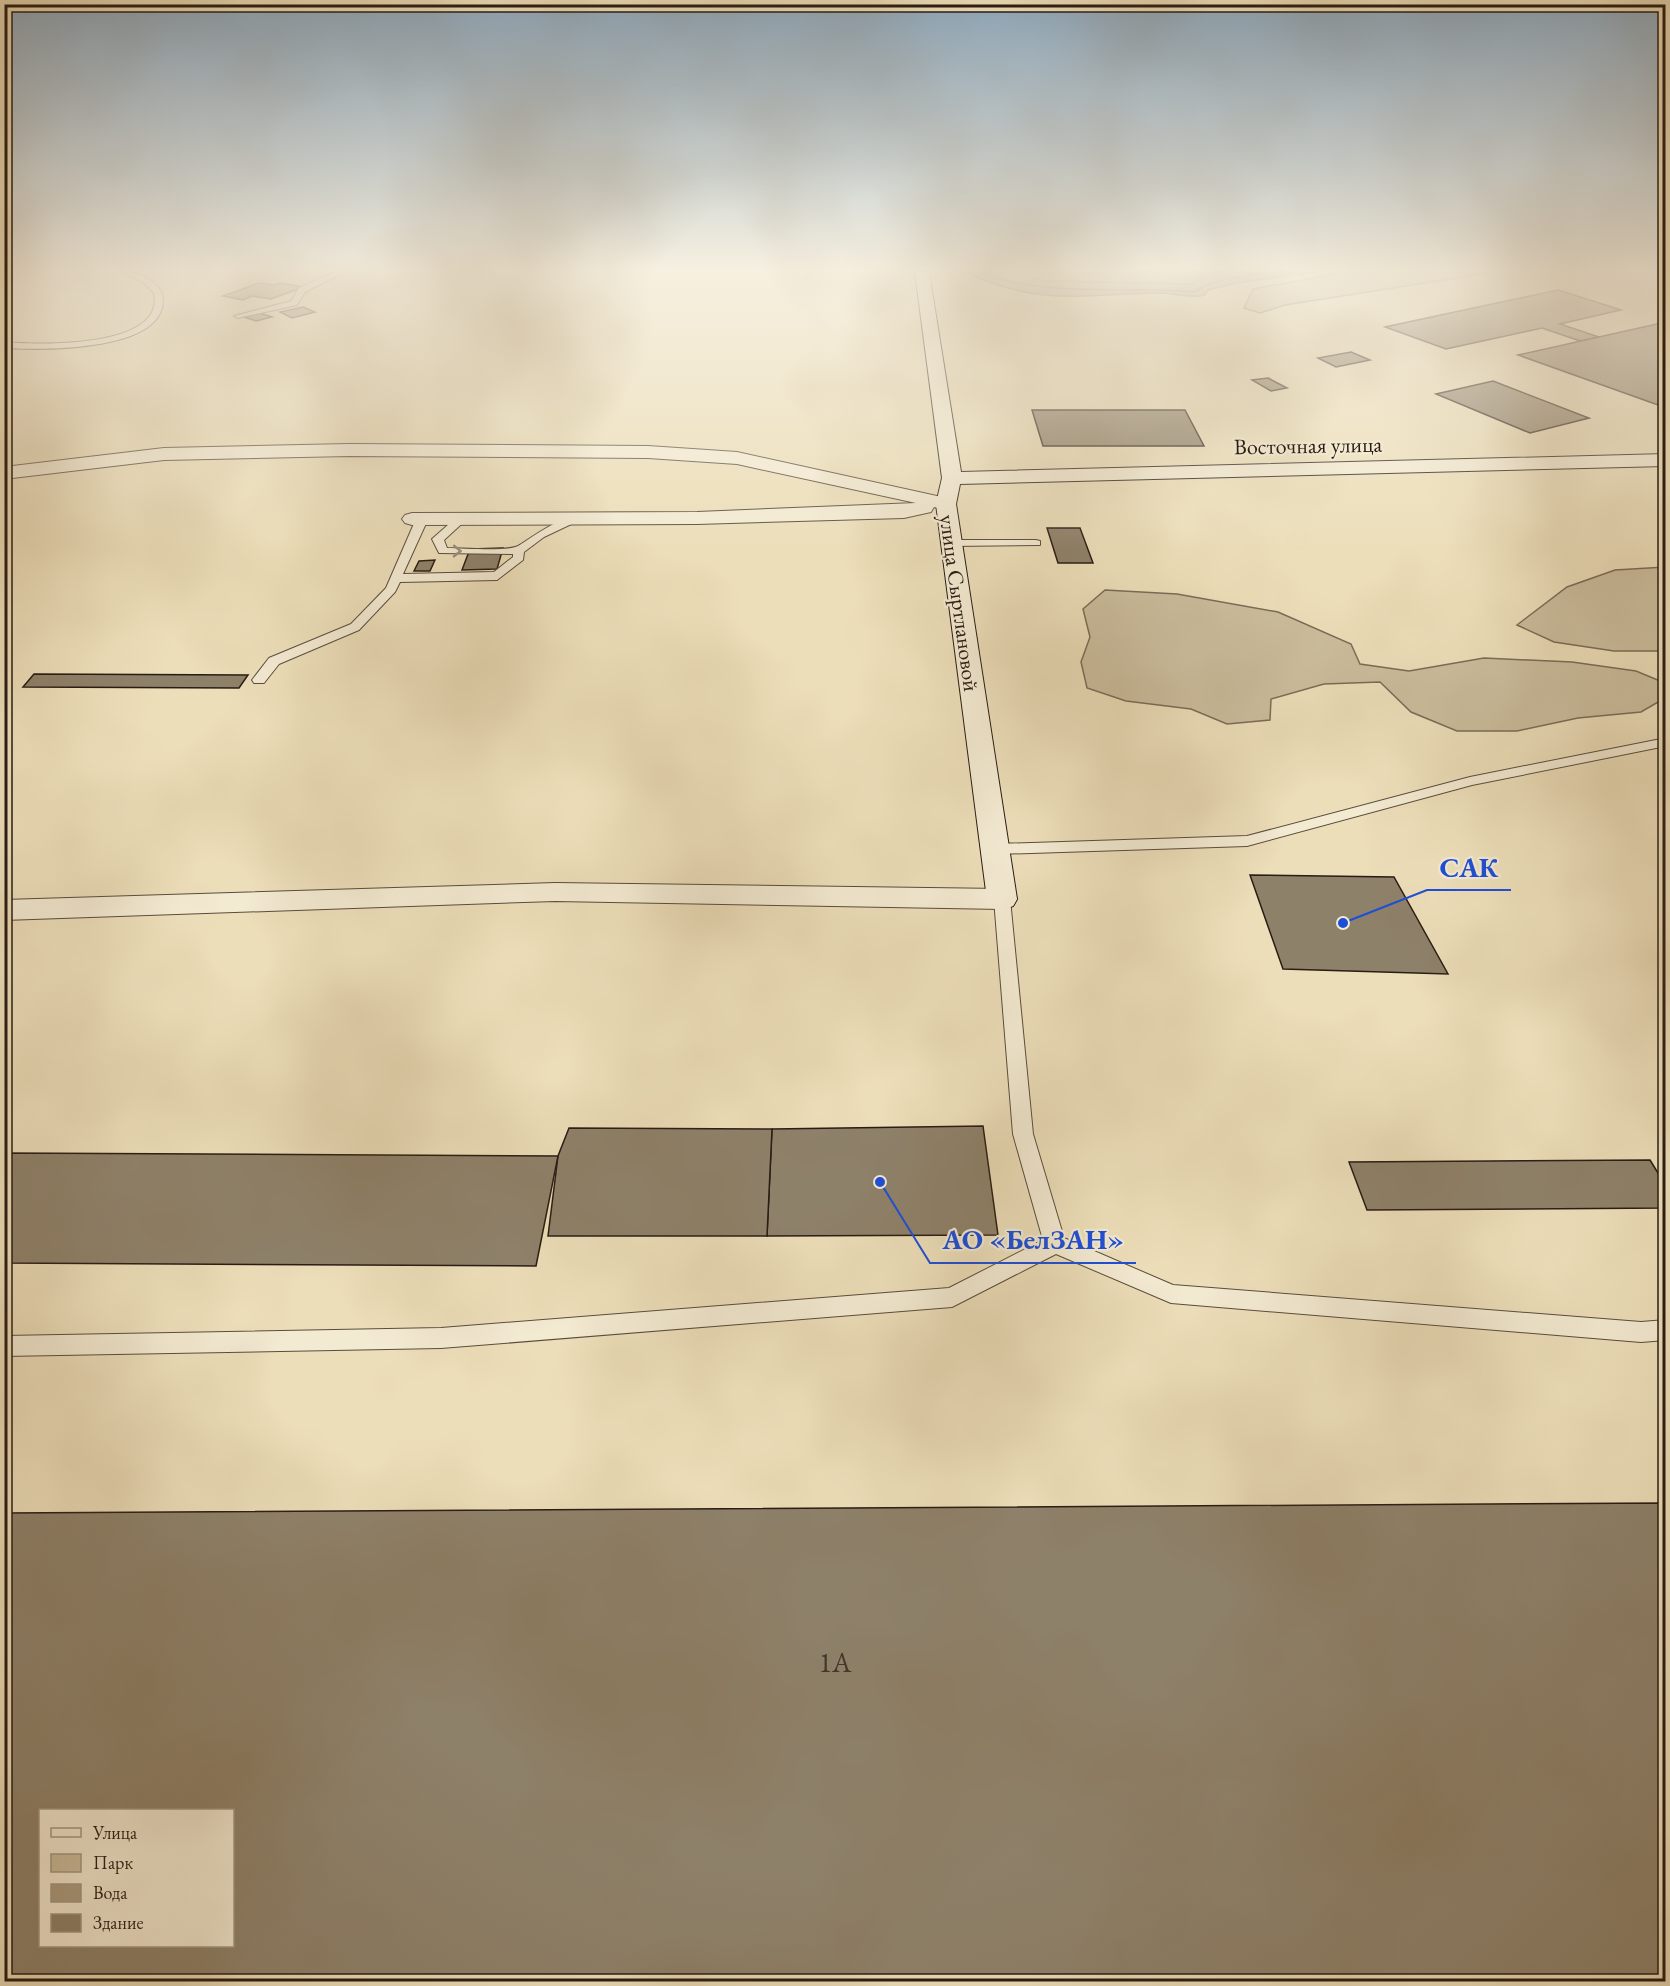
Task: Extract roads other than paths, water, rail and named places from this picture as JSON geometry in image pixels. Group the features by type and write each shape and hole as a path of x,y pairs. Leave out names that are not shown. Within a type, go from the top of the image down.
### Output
{"street":[{"name":"улица Сыртлановой","path":"935,365 952,478 946,504 997,849 1002,899"},
{"path":"4,473 164,454 361,450 648,452 737,459 946,504"},
{"name":"Восточная улица","path":"952,478 1665,460"},
{"path":"417,519 578,519 904,512 946,504"},
{"path":"4,910 555,892 1002,899"}],"lane":[{"path":"259,680 274,661 355,627 391,589 417,519"},
{"path":"461,519 438,539 442,551 518,551 540,535 578,519"},
{"path":"951,543 1036,543"},
{"path":"396,578 497,576 519,558 518,551"},
{"path":"997,849 1246,841 1470,781 1665,742"},
{"path":"1002,899 1023,1134 1055,1244"},
{"path":"1055,1244 1171,1294 1641,1332 1665,1330"},
{"path":"4,1346 441,1338 952,1298 1055,1244"}],"place":[{"name":"САК","path":"1343,923"},
{"name":"АО «БелЗАН»","path":"880,1182"}]}
